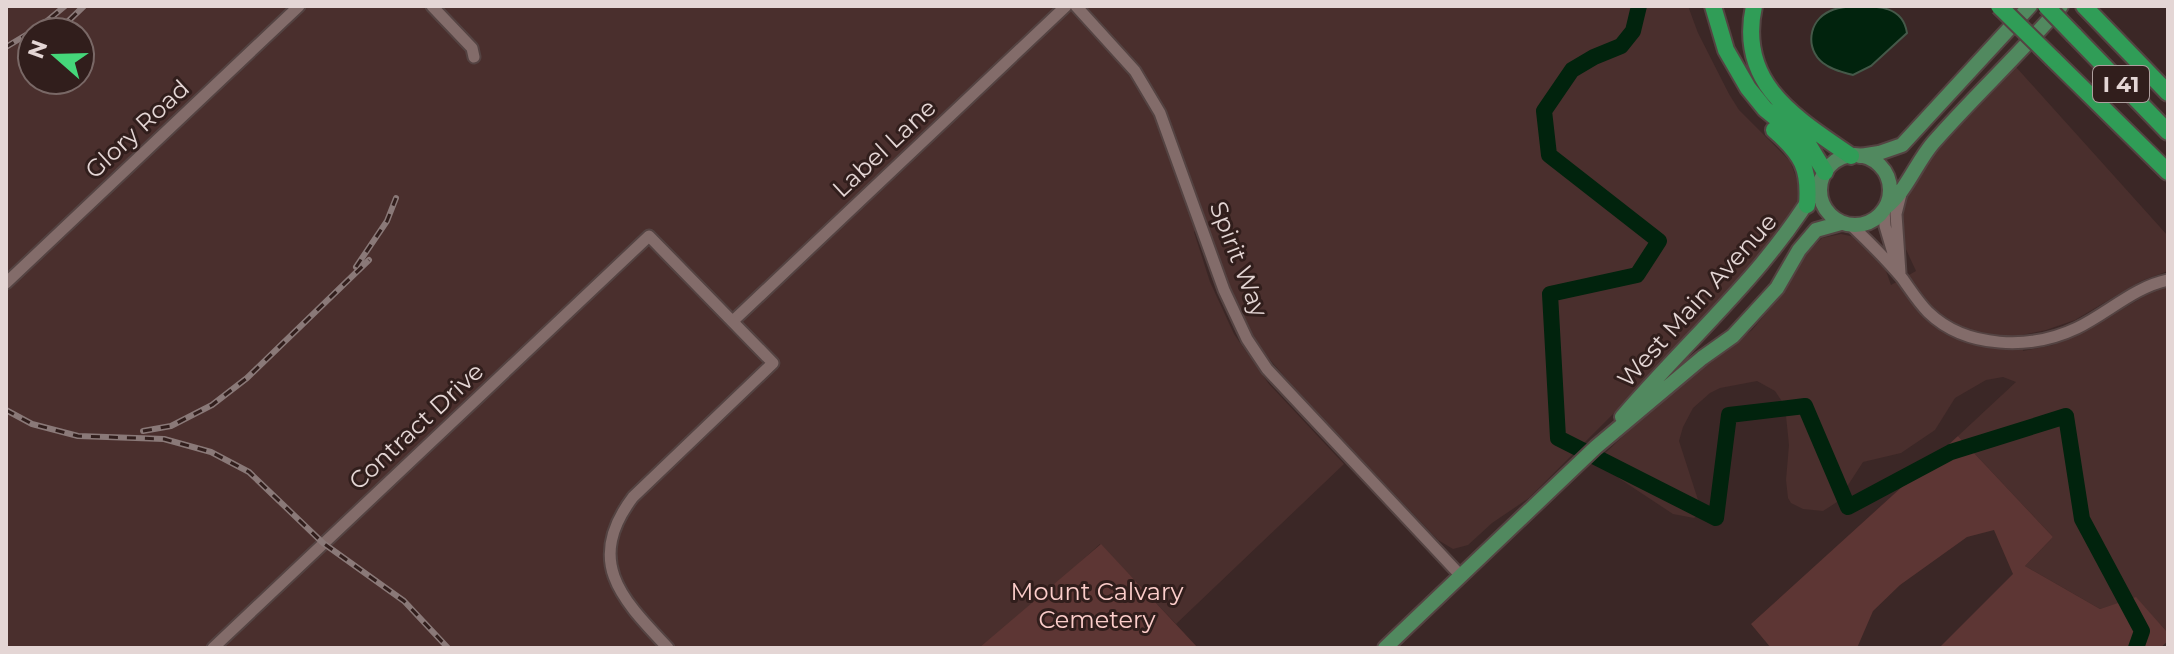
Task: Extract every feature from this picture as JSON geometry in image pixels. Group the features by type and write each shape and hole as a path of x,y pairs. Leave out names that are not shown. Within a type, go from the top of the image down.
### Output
{"highway":[{"path":"1713,6 1726,50 1759,113 1802,160 1808,186 1807,205"},
{"path":"1754,6 1752,40 1756,61 1774,96 1796,117 1855,156"},
{"path":"1999,6 2168,172"},
{"name":"I 41","path":"2046,6 2168,132"},
{"name":"I 41","path":"2088,11 2168,93"},
{"path":"1748,88 1765,109 1808,144 1824,174"}],"main road":[{"path":"2030,6 1902,145 1891,150 1841,158 1824,174 1821,198 1831,217 1846,224 1870,222 1896,199 1936,140 2061,6"},
{"path":"1855,156 1880,166 1886,175 1890,186 1885,209"},
{"name":"West Main Avenue","path":"1385,648 1596,447 1651,382 1761,265 1807,205 1824,174"},
{"name":"West Main Avenue","path":"1596,447 1754,316 1816,230 1846,224"}],"street":[{"name":"Glory Road","path":"6,283 299,6"},
{"path":"432,6 472,48 474,57"},
{"name":"Label Lane","path":"733,321 1066,6"},
{"name":"Spirit Way","path":"1076,6 1135,71 1160,113 1224,290 1247,339 1309,415 1461,576"},
{"path":"1901,276 1896,214 1902,188"},
{"path":"1885,209 1889,243 1901,276"},
{"path":"1846,224 1901,276 1929,313 1972,337 2012,343 2064,334 2140,290 2168,280"},
{"name":"Contract Drive","path":"213,648 649,236 733,321"},
{"path":"668,648 630,608 618,589 611,567 611,539 620,514 633,497 773,363 733,321"}],"shaded area":[{"path":"6,6 1688,6 1729,94 1739,110 1790,161 1803,196 1790,219 1725,297 1529,498 1492,523 1468,545 1453,549 1438,540 1265,354 1234,300 1205,221 1194,232 1210,282 1234,334 1269,384 1344,464 1176,624 1100,544 987,648 6,648"},
{"path":"1855,6 1888,9 1900,17 1907,33 1871,66 1853,75 1823,63 1813,50 1812,36 1817,21 1830,11"},
{"path":"2016,67 2168,236 2168,271 2141,281 2075,320 2022,335 2023,351 2053,345 2092,327 2155,290 2168,287 2168,633 2136,598 2100,609 2025,566 2053,537 1958,436 2016,382 2003,377 1986,380 1955,398 1935,430 1901,453 1863,462 1837,502 1823,511 1803,509 1788,498 1789,445 1785,406 1775,391 1757,381 1710,393 1693,408 1683,427 1679,441 1699,503 1699,514 1694,518 1673,514 1620,479 1598,460 1663,398 1752,330 1777,300 1806,254 1822,238 1841,234 1855,237 1871,249 1884,265 1891,285 1916,271 1904,245 1900,224 1901,210 1909,189 1934,153"}],"green space":[{"path":"1958,436 2053,537 2025,566 2100,609 2136,597 2168,633 2168,641 2160,648 1939,648 2013,574 1994,530 1967,537 1900,585 1873,611 1857,648 1771,648 1751,624"},
{"name":"Mount Calvary Cemetery","path":"1101,544 1198,648 979,648"}],"waterway":[{"path":"1639,6 1633,31 1621,46 1572,70 1544,111 1549,155 1659,241 1637,275 1550,294 1558,438 1716,518 1729,415 1805,406 1848,507 1951,452 2066,416 2082,519 2142,631 2136,648"}],"railway":[{"path":"6,47 41,26 65,6"},
{"path":"74,16 84,6"},
{"path":"356,267 387,221 396,198"},
{"path":"143,431 171,426 212,405 247,378 369,260"},
{"path":"6,410 32,424 78,436 164,439 211,452 249,472 323,543 404,601 448,648"}]}
